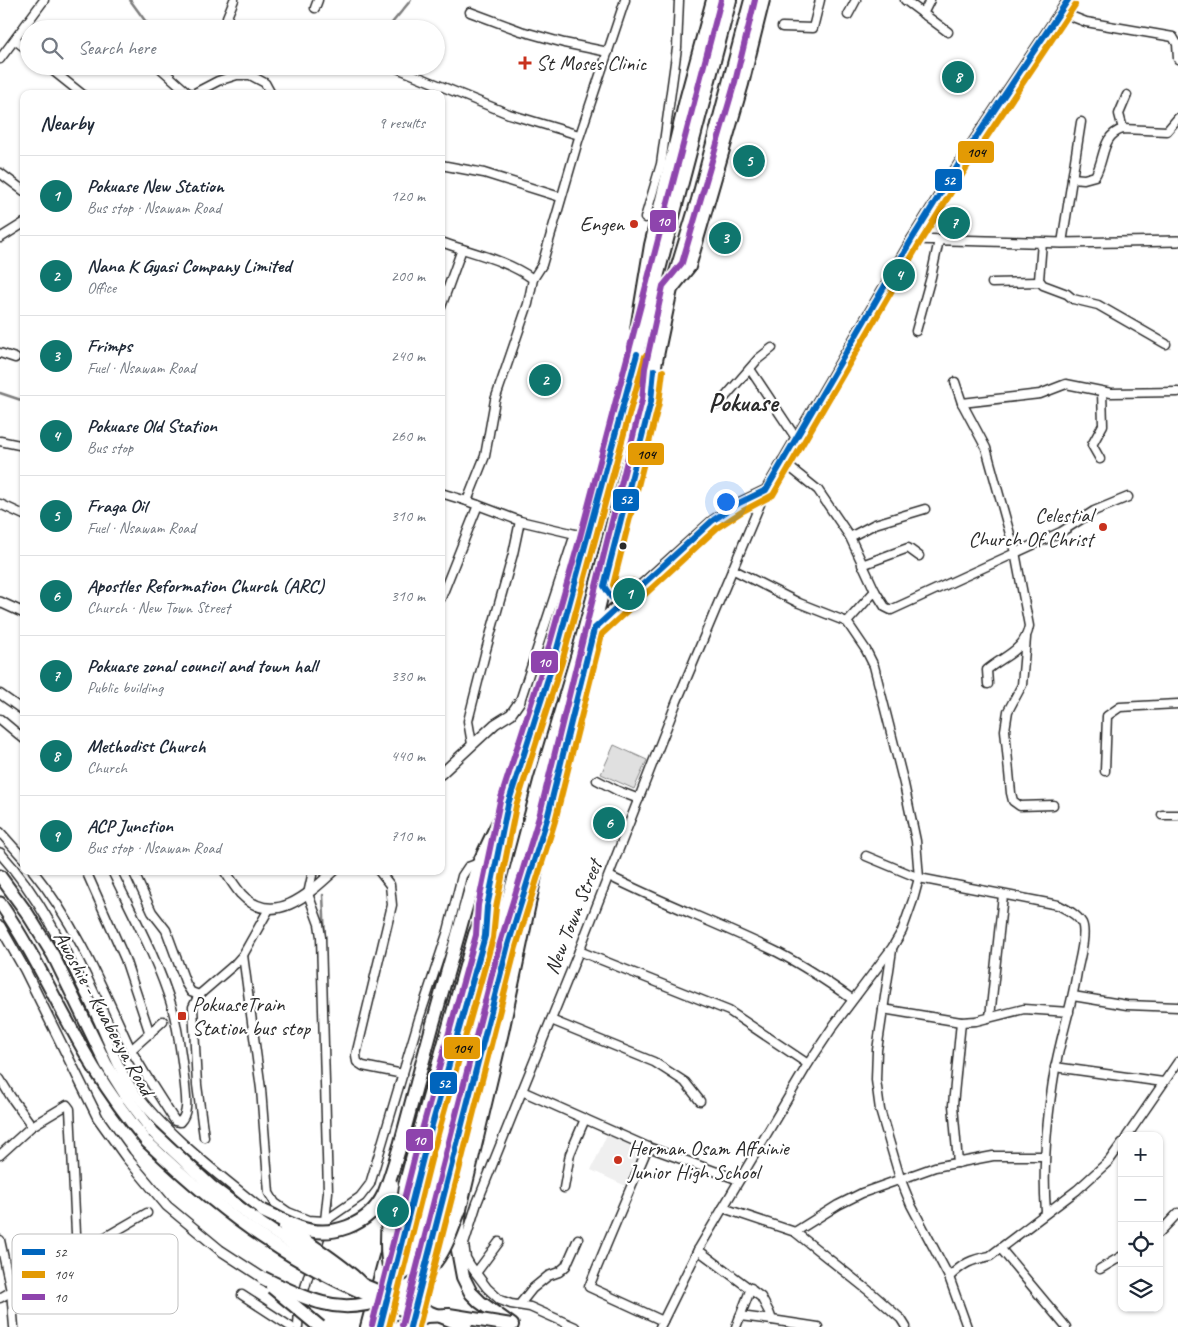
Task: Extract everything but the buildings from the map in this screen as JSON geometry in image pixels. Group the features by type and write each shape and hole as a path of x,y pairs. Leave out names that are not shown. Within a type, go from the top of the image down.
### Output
{"highway":[{"path":"380,1327 425,1150 485,936 487,907 508,804 554,660 588,537 730,0"},
{"path":"513,1326 480,1302 471,1293 463,1277 457,1245 460,1209 502,1032 547,819 651,401 654,370 669,307 671,289 698,200 751,0"},
{"path":"395,1327 540,781 577,657 623,487 640,398 654,370"},
{"path":"604,586 611,598 621,599 628,596"},
{"path":"594,629 628,596"},
{"path":"416,1327 404,1311 396,1293 386,1252 388,1210 392,1182 432,1027 479,863 508,804"},
{"path":"410,1327 508,945 547,819"},
{"path":"367,1327 475,934 487,907"},
{"path":"263,1211 299,1228 315,1231 335,1231 354,1224 372,1210 383,1195 400,1146"},
{"path":"263,1278 324,1304 365,1305 386,1298 401,1292 427,1272 437,1260 460,1209"},
{"path":"263,1211 337,1262 356,1278 373,1297 389,1327"},
{"path":"263,1278 320,1327"},
{"path":"399,1327 426,1316 449,1315 513,1326"}],"main road":[{"path":"639,343 636,329 650,245 686,96 712,0"},
{"path":"671,289 690,267 764,0"},
{"path":"663,195 670,229"},
{"name":"Awoshie - Kwabenya Road","path":"0,876 27,913 53,955 106,1064 150,1137 203,1193 267,1241 329,1278 367,1296 444,1327"},
{"name":"Awoshie - Kwabenya Road","path":"0,903 36,963 94,1068 122,1111 150,1137 212,1188 305,1253 349,1279 466,1327"}],"street":[{"path":"30,20 44,0"},
{"path":"227,17 234,0"},
{"path":"467,501 485,456 495,400 528,304 533,279 542,265 560,197 624,0"},
{"path":"645,218 661,164 677,48 679,0"},
{"path":"782,27 812,28 820,0"},
{"path":"848,15 856,0"},
{"path":"905,0 948,32"},
{"path":"923,14 930,0"},
{"path":"628,596 712,521 739,503 766,490 912,239 1063,4 1086,22 1173,37 1177,44 1178,59"},
{"path":"470,12 521,31 564,43 608,52"},
{"path":"0,59 20,33"},
{"path":"15,40 20,44"},
{"path":"58,75 77,90"},
{"path":"168,75 185,90"},
{"path":"199,90 218,80 237,75 250,75 265,83 269,90"},
{"path":"414,75 509,114 580,136"},
{"path":"1123,129 1119,114 1128,95"},
{"path":"1072,178 1084,179 1095,176 1107,141 1117,131 1123,129 1167,131 1178,118"},
{"path":"1062,242 1081,122"},
{"path":"445,166 484,174 560,197"},
{"path":"0,173 20,188"},
{"path":"0,238 20,226"},
{"path":"912,239 1042,242 1178,240"},
{"path":"916,331 939,240"},
{"path":"1040,282 1042,242"},
{"path":"445,243 511,266 533,279"},
{"path":"445,296 462,249"},
{"path":"992,283 1040,282 1043,285 1067,294 1073,299 1098,305 1166,344"},
{"path":"719,404 758,359 772,348"},
{"path":"0,353 15,358"},
{"path":"750,369 796,438"},
{"path":"955,382 962,403 986,448 1015,552 1029,626 1026,637 1022,685 1008,711 1005,730 1013,801 1020,806 1053,806"},
{"path":"962,403 1046,393 1066,384 1102,392 1178,392"},
{"path":"1100,459 1092,444 1103,425 1102,392"},
{"path":"0,441 20,445"},
{"path":"782,461 818,490 850,537 884,607 891,610 1061,532 1094,512 1128,497"},
{"name":"New Town Street","path":"575,1327 542,1311 500,1300 487,1288 466,1258 464,1244 478,1203 639,798 766,490"},
{"path":"445,494 520,521 588,537"},
{"path":"0,504 20,513"},
{"path":"445,588 478,505"},
{"path":"850,537 875,524 926,509"},
{"path":"472,744 468,721 486,650 514,554 520,521"},
{"path":"445,770 494,724 511,714 520,701 575,534"},
{"path":"862,565 908,548 919,556"},
{"path":"648,1147 612,1228 589,1287 661,1324 698,1250 808,1064 852,999 892,948 902,931 919,878 914,831 874,666 847,622 799,603 732,569"},
{"path":"847,622 875,591"},
{"path":"0,602 20,611"},
{"path":"988,684 987,670 1010,656 1026,637"},
{"path":"0,694 20,708"},
{"path":"1104,771 1107,716 1120,708 1178,704"},
{"path":"0,719 20,736"},
{"path":"597,780 618,791 639,798"},
{"path":"1162,815 1178,815"},
{"path":"0,832 20,854"},
{"path":"0,853 11,865 40,906 65,950 121,1069 135,1092 165,1126 194,1154 263,1211"},
{"path":"866,856 919,878 1058,906 1070,911 1082,924 1083,938 1073,996 1055,1067 1044,1156 1046,1212"},
{"path":"244,955 261,1089 269,1193 275,1202 288,1212 308,1220 325,1221 360,1196 370,1184 402,1074 448,931 462,876 468,867 479,863"},
{"path":"37,875 85,952 131,1050 176,1121 180,1122 183,1119 186,1105 185,1087 172,1008 159,974 114,875"},
{"path":"88,875 125,958 150,1034"},
{"path":"135,875 152,912 166,930 186,984 191,992 199,995"},
{"path":"230,875 241,894 251,902 269,909 284,907 294,903 308,894 329,875"},
{"path":"298,1327 300,1303 325,1221 328,1192 321,937 319,924 308,894 311,875"},
{"path":"382,875 390,885 392,905 390,919 356,1055 358,1062 363,1066 402,1074"},
{"path":"609,876 638,891 777,952 818,975 852,999"},
{"path":"990,1017 1003,895"},
{"path":"204,1137 197,1085 193,1007 199,995 244,955 269,909"},
{"path":"0,926 25,970 98,1118 126,1157 167,1206 220,1250 263,1278"},
{"path":"892,948 877,1050 876,1080 880,1110 900,1178 920,1224 949,1277 968,1327"},
{"path":"579,950 729,1012 808,1064"},
{"path":"1073,996 1127,1005 1178,1007"},
{"path":"883,1009 961,1022 1024,1008 1068,1012"},
{"path":"551,1020 654,1062 685,1082 700,1101"},
{"path":"131,1050 163,1021"},
{"path":"958,1162 953,1105 961,1022"},
{"path":"1130,1132 1162,1082 1178,1062"},
{"path":"1055,1067 1162,1082"},
{"path":"0,1079 32,1126"},
{"path":"185,1087 197,1085"},
{"path":"522,1091 648,1147 739,1180"},
{"path":"0,1155 32,1126 66,1105 70,1109 75,1234"},
{"path":"564,1188 570,1154 586,1119"},
{"path":"949,1277 963,1264 974,1259 990,1256 1001,1249 1046,1212 1077,1190 1109,1161 1118,1149"},
{"path":"795,1232 862,1192 935,1167 992,1156 1044,1156"},
{"path":"723,1208 795,1232 874,1295 906,1327"},
{"path":"111,1234 147,1213"},
{"path":"1163,1229 1178,1213"},
{"path":"520,1304 532,1289 548,1276 559,1272 566,1266 578,1239"},
{"path":"0,1240 12,1303"},
{"path":"476,1273 499,1242"},
{"path":"1001,1249 1066,1327"},
{"path":"698,1250 761,1297 772,1320"},
{"path":"1100,1270 1118,1259"},
{"path":"736,1327 751,1288"},
{"path":"0,1298 11,1291"},
{"path":"242,1294 291,1327"},
{"path":"13,1314 14,1327"},
{"path":"740,1316 818,1327"}],"shaded area":[{"path":"614,745 647,760 634,789 601,774"},
{"name":"Herman Osam Affainie Junior High School","path":"608,1132 645,1150 628,1187 591,1170"}],"waterway":[{"path":"130,0 145,20"},
{"path":"394,20 411,0"},
{"path":"0,393 20,400"},
{"path":"323,895 325,938"},
{"path":"331,1193 332,1204"}],"transit line":[{"name":"10","path":"372,1325 417,1148 476,935 478,905 500,801 546,657 579,541 721,0"},
{"name":"10","path":"402,1325 500,943 539,817 642,400 645,368 663,286 682,263 735,82 755,0"},
{"name":"52","path":"410,1327 508,945 547,819 594,629 712,521 739,503 766,490 912,239 965,154 1068,0"},
{"name":"104","path":"419,1327 516,947 555,821 602,634 717,528 773,495 919,244 972,159 1075,5"},
{"name":"52","path":"380,1327 425,1150 485,936 487,907 508,804 554,660 637,354"},
{"name":"104","path":"389,1327 433,1152 493,938 496,908 516,806 562,662 645,356"},
{"name":"52","path":"638,588 629,596 615,599 611,597 604,586 651,401 654,370"},
{"name":"104","path":"632,581 618,591 613,585 659,403 663,371"}],"place":[{"name":"St Moses Clinic","path":"525,63"},
{"name":"Methodist Church","path":"958,77"},
{"name":"Fraga Oil","path":"749,161"},
{"name":"Pokuase zonal council and town hall","path":"954,223"},
{"name":"Engen","path":"634,224"},
{"name":"Frimps","path":"725,238"},
{"name":"Pokuase Old Station","path":"899,275"},
{"name":"Nana K Gyasi Company Limited","path":"545,380"},
{"name":"Celestial Church Of Christ","path":"1103,527"},
{"name":"Pokuase New Station","path":"629,594"},
{"name":"Apostles Reformation Church (ARC)","path":"609,823"},
{"name":"PokuaseTrain Station bus stop","path":"182,1016"},
{"name":"Herman Osam Affainie Junior High School","path":"618,1160"},
{"name":"ACP Junction","path":"393,1211"}],"district":[{"name":"Pokuase","path":"743,402"}]}
